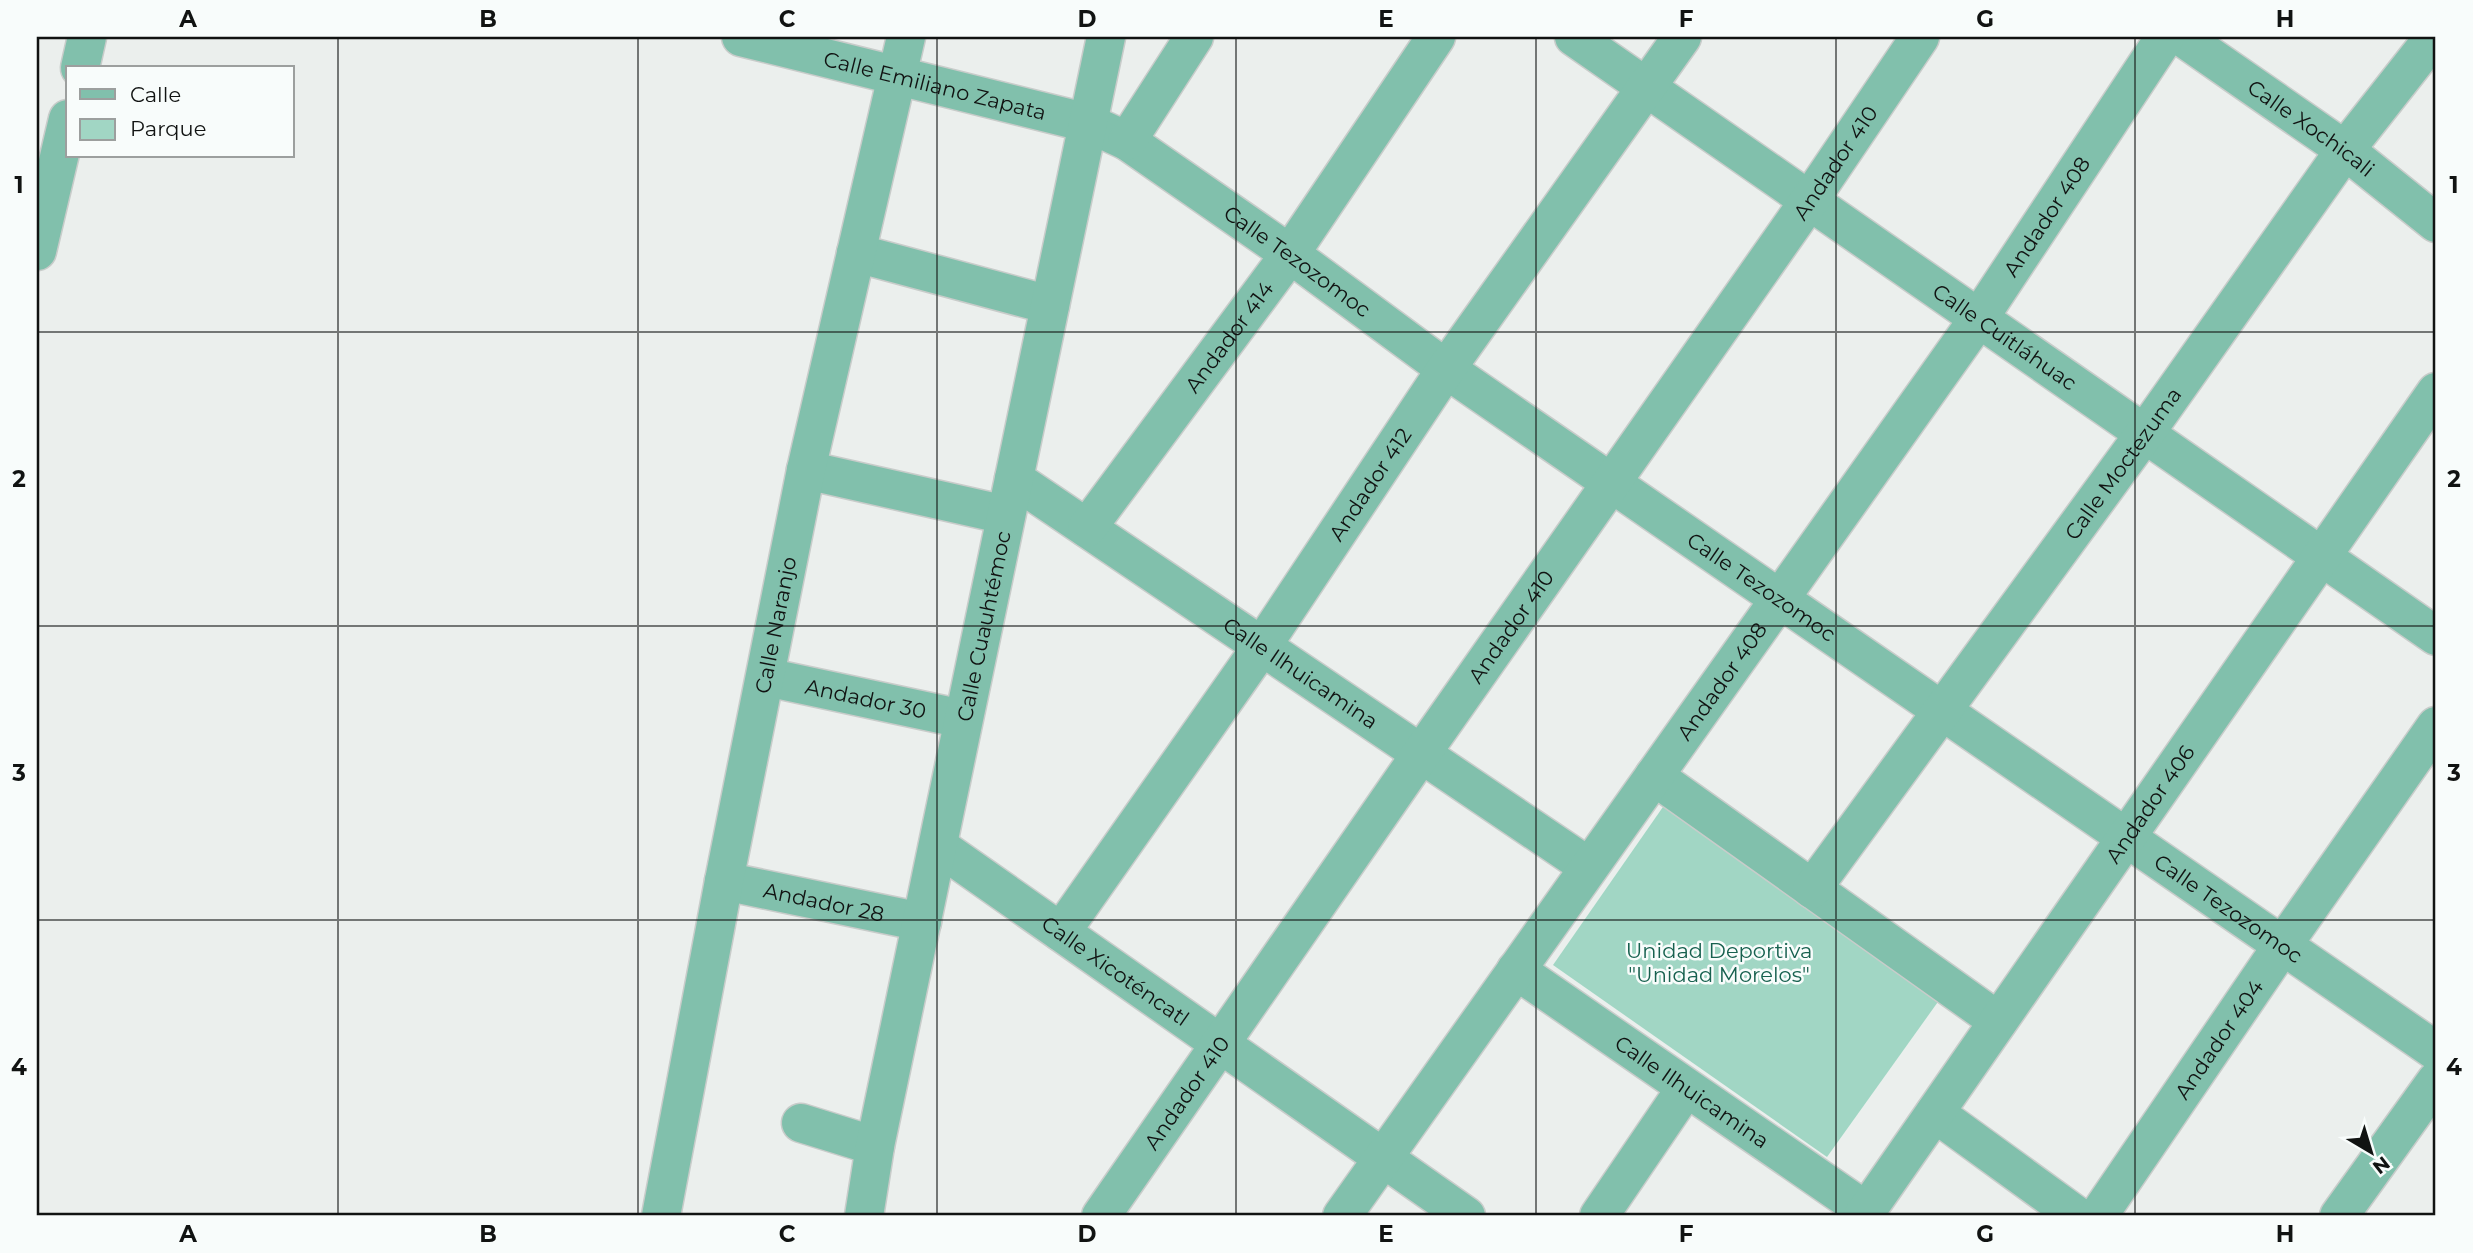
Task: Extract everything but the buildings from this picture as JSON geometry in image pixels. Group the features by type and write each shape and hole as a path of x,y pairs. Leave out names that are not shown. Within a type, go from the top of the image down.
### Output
{"street":[{"path":"80,66 87,37"},
{"name":"Calle Emiliano Zapata","path":"741,37 1088,122"},
{"name":"Calle Naranjo","path":"661,1216 806,470 906,37"},
{"name":"Calle Cuauhtémoc","path":"868,1214 875,1146 1106,37"},
{"path":"1127,141 1194,37"},
{"name":"Andador 414","path":"1087,528 1290,254 1436,37"},
{"name":"Calle Cuitláhuac","path":"1574,37 2436,636"},
{"name":"Andador 412","path":"1061,932 1262,646 1446,369 1682,37"},
{"name":"Andador 410","path":"1101,1216 1809,201 1920,37"},
{"name":"Andador 408","path":"1342,1216 1979,318 2165,37"},
{"name":"Calle Xochicali","path":"2182,37 2345,150 2436,223"},
{"name":"Calle Moctezuma","path":"1812,889 2145,433 2345,150 2433,37"},
{"name":"Calle Tezozomoc","path":"1088,122 1127,141 1290,254 1446,369 2436,1051"},
{"path":"37,251 42,210 66,126"},
{"path":"856,253 1050,305"},
{"name":"Andador 406","path":"1864,1214 2436,392"},
{"path":"806,470 1010,497"},
{"name":"Calle Ilhuicamina","path":"1010,497 1087,528 1589,867"},
{"name":"Andador 30","path":"765,677 963,719"},
{"name":"Andador 404","path":"2098,1216 2436,726"},
{"path":"1654,776 1998,1021"},
{"name":"Calle Xicoténcatl","path":"938,846 1466,1216"},
{"name":"Andador 28","path":"724,881 922,922"},
{"name":"Calle Ilhuicamina","path":"1516,970 1864,1214"},
{"path":"2339,1216 2436,1081"},
{"path":"1599,1216 1686,1088"},
{"path":"1935,1113 2077,1216"},
{"path":"801,1123 875,1146"}],"green space":[{"name":"Unidad Deportiva \"Unidad Morelos\"","path":"1665,804 1940,999 1827,1157 1553,965"}]}
